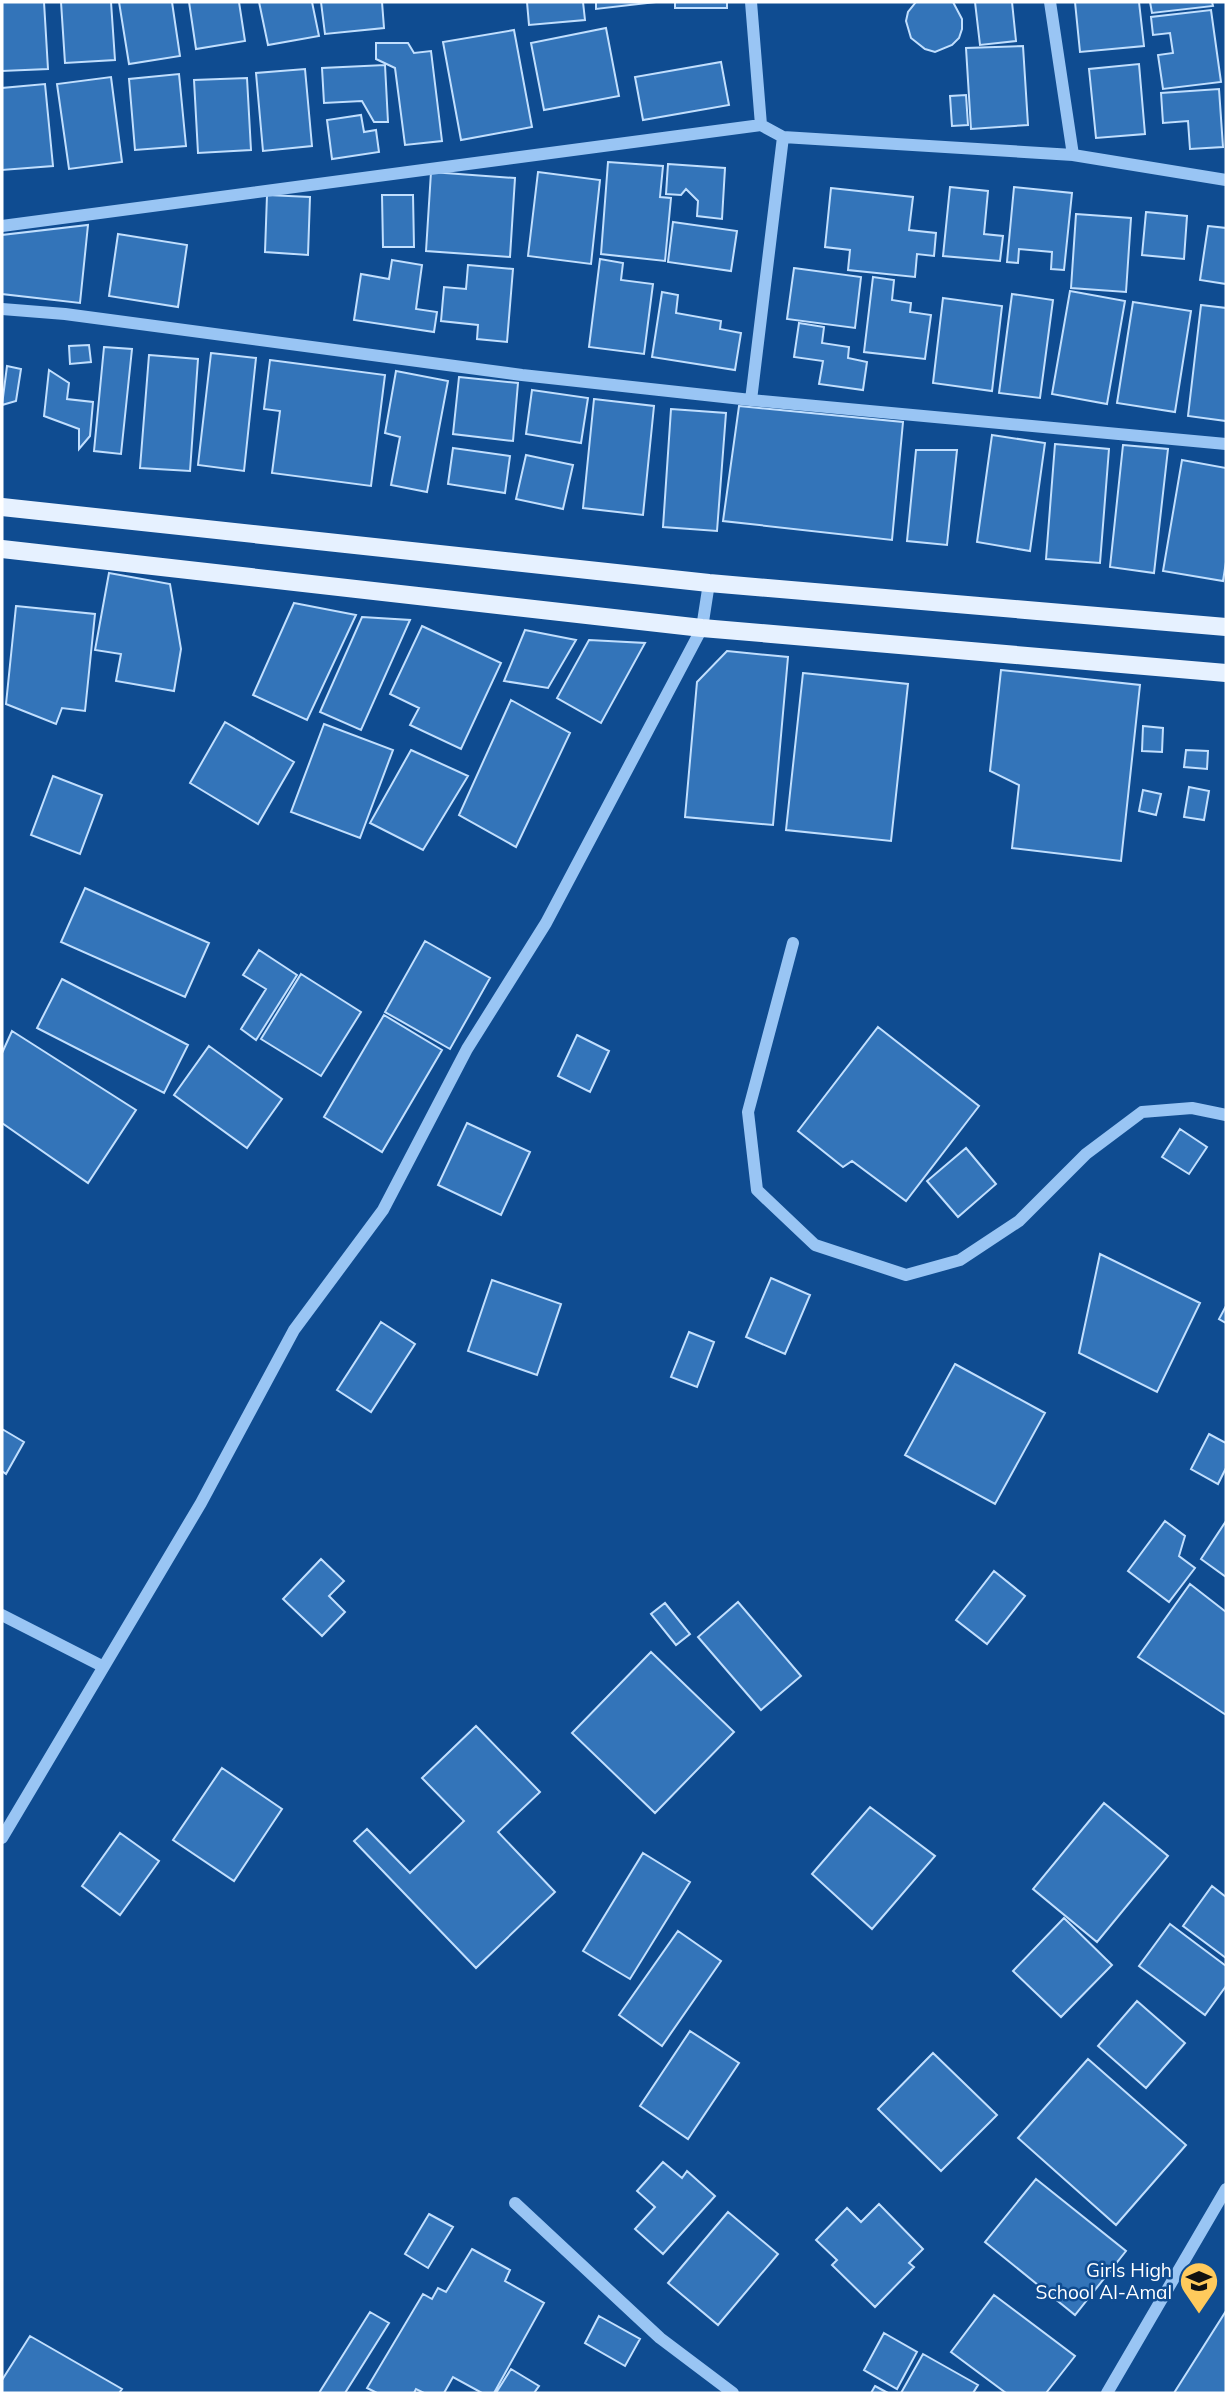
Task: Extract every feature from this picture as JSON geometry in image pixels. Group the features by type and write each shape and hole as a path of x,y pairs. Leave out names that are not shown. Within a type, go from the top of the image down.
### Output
{"main road":[{"path":"2,507 709,583 1226,627"},
{"path":"2,549 702,628 1226,673"}],"street":[{"path":"751,2 761,125"},
{"path":"1050,2 1073,155"},
{"path":"2,226 761,125 783,137 1073,155 1226,180"},
{"path":"751,400 783,137"},
{"path":"2,309 79,316 522,376 1226,444"},
{"path":"2,1838 201,1503 294,1330 383,1210 467,1049 546,923 702,628 709,583"},
{"path":"793,943 748,1112 757,1190 815,1245 906,1275 960,1260 1019,1221 1086,1154 1142,1112 1192,1108 1226,1115"},
{"path":"2,1615 102,1666"},
{"path":"1107,2393 1226,2189"},
{"path":"515,2203 660,2338 733,2393"}],"building":[{"path":"2,2 44,2 48,69 2,71"},
{"path":"61,2 111,2 115,60 65,63"},
{"path":"119,2 172,2 180,56 129,64"},
{"path":"189,2 239,2 245,41 196,49"},
{"path":"259,2 312,2 319,36 268,45"},
{"path":"321,2 382,2 384,28 325,34"},
{"path":"527,2 583,2 585,20 529,25"},
{"path":"596,2 656,2 596,9"},
{"path":"675,2 727,2 727,8 675,8"},
{"path":"916,2 953,2 962,19 962,29 959,38 952,45 935,52 925,49 911,38 906,21 908,12"},
{"path":"975,2 1012,2 1016,41 980,45"},
{"path":"1075,2 1139,2 1144,46 1080,52"},
{"path":"1150,2 1212,2 1213,6 1152,13"},
{"path":"1211,10 1221,82 1163,89 1158,55 1173,53 1170,33 1153,35 1151,17"},
{"path":"606,28 619,96 544,110 531,43"},
{"path":"514,30 532,127 461,140 443,42"},
{"path":"376,43 408,43 414,53 431,51 442,141 405,145 395,68 376,59"},
{"path":"1023,46 1028,125 971,129 966,48"},
{"path":"721,62 729,105 643,120 635,77"},
{"path":"1139,64 1145,134 1096,138 1089,69"},
{"path":"385,65 388,122 374,122 362,101 324,103 322,68"},
{"path":"305,69 312,146 263,151 256,73"},
{"path":"179,74 186,146 135,150 129,79"},
{"path":"111,77 122,162 69,169 57,84"},
{"path":"247,78 251,150 198,153 194,80"},
{"path":"45,84 53,166 2,170 2,88"},
{"path":"1219,89 1223,147 1190,149 1188,121 1163,123 1161,93"},
{"path":"966,95 968,125 952,126 950,96"},
{"path":"361,115 364,132 376,130 379,152 332,159 327,120"},
{"path":"608,162 663,166 660,197 671,198 665,261 601,254"},
{"path":"668,164 725,168 722,219 697,216 698,201 686,189 681,195 666,194"},
{"path":"431,172 515,178 510,257 426,251"},
{"path":"538,172 600,180 591,264 528,256"},
{"path":"950,187 988,191 984,234 1003,236 1000,261 943,256"},
{"path":"1014,187 1072,193 1064,270 1051,269 1052,252 1019,249 1018,263 1007,262"},
{"path":"831,188 913,197 909,230 936,233 934,256 917,254 915,277 848,270 850,250 825,247"},
{"path":"267,195 310,197 308,255 265,252"},
{"path":"382,195 413,195 414,247 383,247"},
{"path":"1146,212 1187,216 1184,259 1142,255"},
{"path":"1076,214 1131,218 1126,292 1071,288"},
{"path":"673,222 737,231 731,271 668,262"},
{"path":"88,225 80,303 2,294 2,235"},
{"path":"1208,226 1226,228 1226,284 1200,280"},
{"path":"118,234 187,245 178,307 109,296"},
{"path":"600,259 623,263 621,280 653,284 644,354 589,347"},
{"path":"392,260 422,265 416,309 437,312 434,332 354,320 361,274 389,279"},
{"path":"468,265 513,269 507,342 477,339 478,325 441,321 444,287 466,289"},
{"path":"794,268 861,277 855,328 787,319"},
{"path":"873,277 894,280 892,300 911,303 910,312 931,315 925,359 864,352"},
{"path":"1070,291 1125,301 1107,404 1052,394"},
{"path":"662,292 678,295 676,313 721,321 720,329 741,333 735,370 652,357"},
{"path":"1012,294 1053,300 1040,398 999,393"},
{"path":"943,298 1002,306 992,391 933,383"},
{"path":"1133,302 1191,311 1175,412 1117,403"},
{"path":"1201,305 1226,308 1226,421 1188,416"},
{"path":"799,323 824,327 822,343 849,347 848,358 867,362 863,390 819,384 823,361 794,357"},
{"path":"89,345 91,362 70,364 69,346"},
{"path":"104,347 132,349 121,454 94,451"},
{"path":"211,353 256,358 244,471 198,465"},
{"path":"149,355 198,359 190,471 140,468"},
{"path":"270,360 385,375 371,486 272,473 280,411 264,409"},
{"path":"7,366 21,369 16,401 2,405"},
{"path":"49,370 69,383 67,399 93,402 90,436 79,449 79,429 44,416"},
{"path":"396,371 448,381 427,492 391,485 400,437 385,433"},
{"path":"459,377 518,383 513,441 453,434"},
{"path":"532,390 588,398 581,443 526,434"},
{"path":"594,399 654,406 643,515 583,508"},
{"path":"739,406 903,422 892,540 723,521"},
{"path":"671,409 726,413 717,531 663,527"},
{"path":"992,435 1045,443 1030,551 977,542"},
{"path":"1055,444 1109,449 1100,563 1046,559"},
{"path":"1123,445 1168,449 1154,573 1110,567"},
{"path":"453,448 510,456 505,493 448,484"},
{"path":"916,450 957,450 947,545 907,541"},
{"path":"526,455 573,465 563,509 516,499"},
{"path":"1182,460 1226,468 1226,562 1223,581 1163,571"},
{"path":"109,573 170,584 181,649 174,691 116,681 121,654 95,650"},
{"path":"294,603 356,615 307,720 253,695"},
{"path":"16,606 95,614 85,711 62,708 56,724 6,704"},
{"path":"362,617 410,620 361,730 320,712"},
{"path":"422,626 501,663 461,749 410,725 419,708 390,694"},
{"path":"525,630 576,640 548,688 504,681"},
{"path":"589,640 645,643 601,723 557,698"},
{"path":"727,651 788,657 773,825 685,817 697,682"},
{"path":"1001,670 1140,685 1121,861 1012,848 1019,785 990,771"},
{"path":"803,673 908,684 891,841 786,830"},
{"path":"511,700 570,733 516,847 459,815"},
{"path":"225,722 294,762 258,824 190,783"},
{"path":"324,724 393,750 360,838 291,812"},
{"path":"1143,726 1163,728 1162,752 1142,751"},
{"path":"411,750 468,776 423,850 370,823"},
{"path":"1186,750 1208,751 1207,769 1184,767"},
{"path":"53,776 102,795 80,854 31,835"},
{"path":"1189,787 1209,791 1204,820 1184,817"},
{"path":"1143,790 1161,794 1156,815 1139,811"},
{"path":"85,888 209,943 185,997 61,942"},
{"path":"425,941 490,978 450,1049 385,1012"},
{"path":"259,950 297,975 256,1040 241,1029 266,989 243,975"},
{"path":"301,974 361,1012 321,1076 261,1039"},
{"path":"62,979 188,1045 164,1093 37,1028"},
{"path":"384,1015 442,1050 382,1152 324,1117"},
{"path":"878,1027 979,1106 906,1201 852,1161 843,1167 798,1131"},
{"path":"12,1031 136,1110 88,1183 2,1123 2,1053"},
{"path":"577,1035 609,1051 590,1092 558,1076"},
{"path":"209,1046 282,1099 247,1148 174,1095"},
{"path":"467,1123 530,1152 501,1215 438,1185"},
{"path":"1180,1129 1207,1147 1189,1174 1162,1157"},
{"path":"966,1148 996,1184 958,1217 927,1181"},
{"path":"1100,1254 1200,1303 1157,1392 1079,1353"},
{"path":"771,1278 810,1295 785,1354 746,1337"},
{"path":"492,1280 561,1304 537,1375 468,1351"},
{"path":"1226,1306 1226,1323 1219,1319"},
{"path":"381,1322 415,1344 371,1412 337,1390"},
{"path":"689,1332 714,1342 697,1387 671,1377"},
{"path":"955,1364 1045,1413 995,1504 905,1455"},
{"path":"2,1429 24,1442 6,1474 2,1471"},
{"path":"1209,1434 1226,1443 1226,1468 1218,1484 1191,1469"},
{"path":"1165,1521 1185,1536 1179,1556 1195,1568 1169,1602 1128,1571"},
{"path":"1226,1521 1226,1577 1201,1559"},
{"path":"321,1559 344,1581 329,1596 345,1612 322,1636 283,1599"},
{"path":"994,1571 1025,1596 987,1644 956,1620"},
{"path":"1190,1584 1226,1612 1226,1715 1138,1657"},
{"path":"738,1602 801,1676 761,1710 698,1637"},
{"path":"665,1603 690,1634 676,1645 651,1614"},
{"path":"651,1652 734,1732 655,1813 572,1733"},
{"path":"476,1726 540,1792 498,1832 555,1892 476,1968 354,1841 367,1829 410,1873 464,1821 422,1778"},
{"path":"222,1768 282,1809 234,1881 173,1840"},
{"path":"1104,1803 1168,1856 1097,1942 1033,1889"},
{"path":"870,1807 935,1856 872,1929 812,1874"},
{"path":"120,1833 159,1861 120,1915 82,1886"},
{"path":"643,1853 690,1882 630,1979 583,1951"},
{"path":"1212,1886 1226,1897 1226,1958 1183,1926"},
{"path":"1064,1918 1112,1965 1061,2017 1013,1971"},
{"path":"1170,1924 1226,1966 1226,1986 1205,2015 1139,1966"},
{"path":"678,1931 721,1961 662,2046 619,2015"},
{"path":"1137,2001 1185,2043 1146,2088 1098,2046"},
{"path":"690,2031 739,2063 688,2139 640,2106"},
{"path":"933,2053 997,2115 941,2171 878,2109"},
{"path":"1088,2059 1186,2145 1116,2225 1018,2138"},
{"path":"663,2162 682,2178 687,2171 715,2196 663,2254 635,2229 655,2207 637,2191"},
{"path":"1036,2179 1126,2251 1075,2315 985,2242"},
{"path":"879,2204 923,2249 909,2263 914,2267 875,2307 832,2265 837,2260 816,2240 847,2208 861,2222"},
{"path":"728,2212 778,2254 718,2325 668,2283"},
{"path":"429,2214 453,2227 428,2268 405,2254"},
{"path":"472,2249 510,2270 505,2281 544,2303 494,2393 482,2393 453,2377 444,2393 424,2393 416,2389 414,2393 377,2393 367,2388 423,2294 432,2299 438,2288 446,2292"},
{"path":"994,2295 1075,2356 1046,2393 1006,2393 951,2352"},
{"path":"1226,2311 1226,2393 1174,2393"},
{"path":"370,2312 389,2323 345,2393 319,2393"},
{"path":"599,2316 640,2339 625,2366 585,2343"},
{"path":"884,2333 917,2352 897,2389 864,2370"},
{"path":"30,2336 122,2389 119,2393 2,2393 2,2380"},
{"path":"923,2354 978,2385 973,2393 901,2393"},
{"path":"511,2369 539,2386 534,2393 496,2393"},
{"path":"875,2386 888,2393 871,2393"}],"place":[{"name":"Girls High School Al-Amal","path":"1199,2315"}]}
